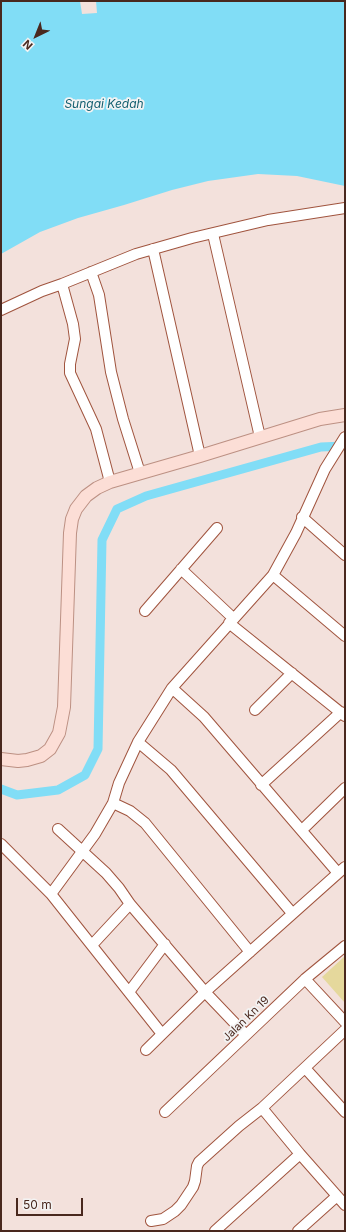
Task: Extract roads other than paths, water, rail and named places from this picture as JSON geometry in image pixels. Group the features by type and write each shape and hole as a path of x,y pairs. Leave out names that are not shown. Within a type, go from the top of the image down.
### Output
{"main road":[{"path":"1,759 18,761 41,756 50,749 59,733 64,707 69,560 72,519 76,509 86,496 97,488 110,482 320,419 345,415"}],"street":[{"path":"1,310 42,291 136,254 268,220 345,208"},
{"path":"213,234 260,437"},
{"path":"153,249 200,456"},
{"path":"91,272 100,295 111,372 123,419 140,473"},
{"path":"62,284 73,324 75,339 70,364 70,373 96,429 110,482"},
{"path":"51,894 95,834 113,803 119,783 138,742 172,688 273,575 284,556 325,469 345,437"},
{"path":"302,517 345,554"},
{"path":"144,611 217,528"},
{"path":"181,568 231,621 292,674 343,714 261,784"},
{"path":"273,575 345,636"},
{"path":"255,710 292,674"},
{"path":"146,1050 205,992 342,870 302,830 204,717 172,688"},
{"path":"138,742 171,770 292,913"},
{"path":"302,830 345,788"},
{"path":"113,803 130,812 145,823 250,952"},
{"path":"58,829 106,873 130,904 205,992 246,1035"},
{"path":"1,844 51,894 162,1034"},
{"path":"92,945 130,904"},
{"path":"129,992 165,944"},
{"name":"Jalan Kn 19","path":"165,1112 305,979 345,946"},
{"path":"305,979 345,1022"},
{"path":"151,1221 163,1219 175,1211 193,1187 197,1164 239,1126 262,1108 345,1030"},
{"path":"305,1068 345,1112"},
{"path":"262,1108 345,1205"},
{"path":"215,1231 300,1154"},
{"path":"298,1231 337,1196"}],"water":[{"name":"Sungai Kedah","path":"345,1 345,186 297,176 258,174 208,181 78,218 40,232 1,254 1,2"}],"waterway":[{"path":"1,789 17,795 58,790 85,775 98,749 102,540 117,509 146,496 321,447 344,446"}]}
